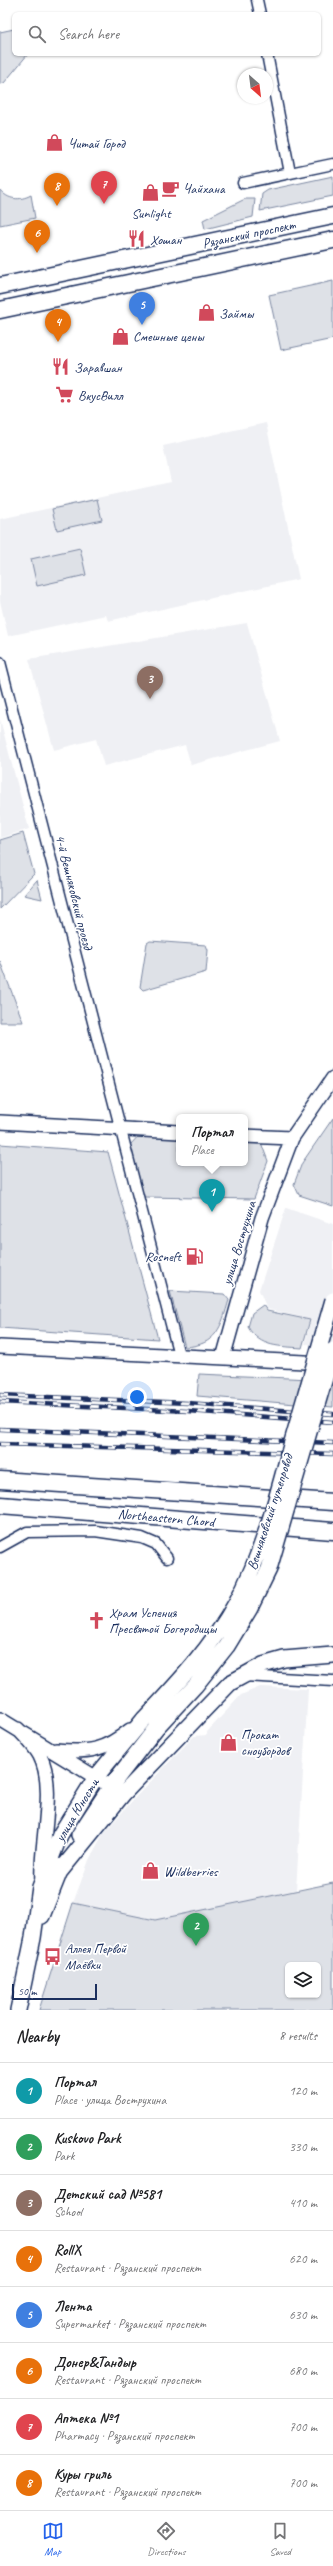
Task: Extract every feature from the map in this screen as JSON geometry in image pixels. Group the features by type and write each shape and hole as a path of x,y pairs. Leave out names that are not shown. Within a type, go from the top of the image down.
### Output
{"main road":[{"name":"Рязанский проспект","path":"0,286 333,216"},
{"name":"Рязанский проспект","path":"0,310 333,240"},
{"name":"Вешняковский путепровод","path":"150,1723 183,1678 216,1637 236,1603 254,1565 276,1501 333,1300"},
{"name":"Вешняковский путепровод","path":"150,1723 195,1686 227,1646 250,1608 269,1569 333,1350"},
{"name":"Northeastern Chord","path":"0,1480 333,1502"},
{"name":"Northeastern Chord","path":"0,1505 333,1531"},
{"path":"117,1790 230,1683 263,1665 284,1659 333,1655"},
{"name":"улица Юности","path":"18,2010 33,1938 42,1883 60,1835 96,1777 150,1723"},
{"name":"улица Юности","path":"33,1938 58,1874 117,1790 150,1723"}],"street":[{"path":"257,0 260,12"},
{"path":"267,56 290,173"},
{"path":"243,183 333,164"},
{"name":"4-й Вешняковский проезд","path":"0,662 179,1355"},
{"name":"улица Вострухина","path":"223,1358 262,1218 292,1138 333,1078"},
{"path":"317,1100 333,1091"},
{"path":"0,1122 176,1132"},
{"path":"248,1136 292,1138"},
{"path":"0,1347 333,1363"},
{"path":"0,1547 27,1532 95,1531 142,1538 156,1544 167,1558"},
{"path":"242,1676 333,1681"},
{"path":"0,1719 117,1790"},
{"path":"52,1750 79,1752 102,1749 121,1737 150,1723"},
{"path":"18,1730 40,1756 45,1771 47,1792 40,1862 42,1883"}],"shaded area":[{"path":"12,29 12,56 26,56 4,83 0,84 0,32"},
{"path":"333,176 333,196 260,211 262,194 268,190"},
{"path":"0,190 10,198 18,199 31,195 35,218 0,225"},
{"path":"245,199 255,199 253,217 205,229 203,220"},
{"path":"333,281 333,339 281,350 269,295"},
{"path":"266,423 299,579 108,621 106,615 8,636 0,601 0,519 171,482 163,446"},
{"path":"97,499 102,520 57,530 52,509"},
{"path":"80,548 86,575 37,586 31,559"},
{"path":"247,623 280,741 191,765 185,745 104,766 96,739 54,750 29,659"},
{"path":"0,719 29,829 0,838"},
{"path":"23,833 34,874 0,909 0,840"},
{"path":"37,880 42,899 24,895"},
{"path":"150,941 206,945 208,950 206,972 143,990 140,987 147,943"},
{"path":"0,961 23,1022 0,1022"},
{"path":"333,1118 333,1206 299,1195 294,1184 302,1163"},
{"path":"142,1132 176,1135 176,1166 248,1166 248,1139 260,1140 268,1161 254,1199 144,1197 130,1145"},
{"path":"0,1144 108,1152 158,1339 0,1328"},
{"path":"286,1208 333,1224 333,1346 305,1344 311,1320 267,1309 259,1290"},
{"path":"170,1291 224,1294 229,1300 220,1326 211,1338 196,1346 185,1347"},
{"path":"263,1305 267,1311 310,1320 302,1348 271,1345 258,1339 253,1334 248,1327 252,1313"},
{"path":"199,1374 333,1380 333,1407 197,1396"},
{"path":"260,1687 308,1689 296,1891 155,1920 73,1903 89,1860 103,1834 132,1801 194,1736 207,1735 207,1732 241,1695"},
{"path":"333,1883 333,2010 39,2010 73,1903 155,1920"}],"railway":[{"path":"0,1395 188,1403 333,1414"},
{"path":"0,1402 188,1411 333,1422"},
{"path":"0,1429 333,1443"},
{"path":"0,1444 333,1454"}],"place":[{"name":"Читай Город","path":"55,143"},
{"name":"Чайхана","path":"170,188"},
{"name":"Sunlight","path":"151,193"},
{"name":"Аптека №1","path":"104,204"},
{"name":"Куры гриль","path":"57,206"},
{"name":"Хошан","path":"137,239"},
{"name":"Донер&Тандыр","path":"37,253"},
{"name":"Займы","path":"206,313"},
{"name":"Лента","path":"142,325"},
{"name":"Смешные цены","path":"120,336"},
{"name":"RollX","path":"58,342"},
{"name":"Заравшан","path":"61,367"},
{"name":"ВкусВилл","path":"65,395"},
{"name":"Детский сад №581","path":"150,699"},
{"name":"Портал","path":"212,1212"},
{"name":"Rosneft","path":"194,1256"},
{"name":"Храм Успения Пресвятой Богородицы","path":"96,1620"},
{"name":"Прокат сноубордов","path":"228,1742"},
{"name":"Wildberries","path":"151,1871"},
{"name":"Kuskovo Park","path":"196,1946"},
{"name":"Аллея Первой Маёвки","path":"52,1956"}]}
